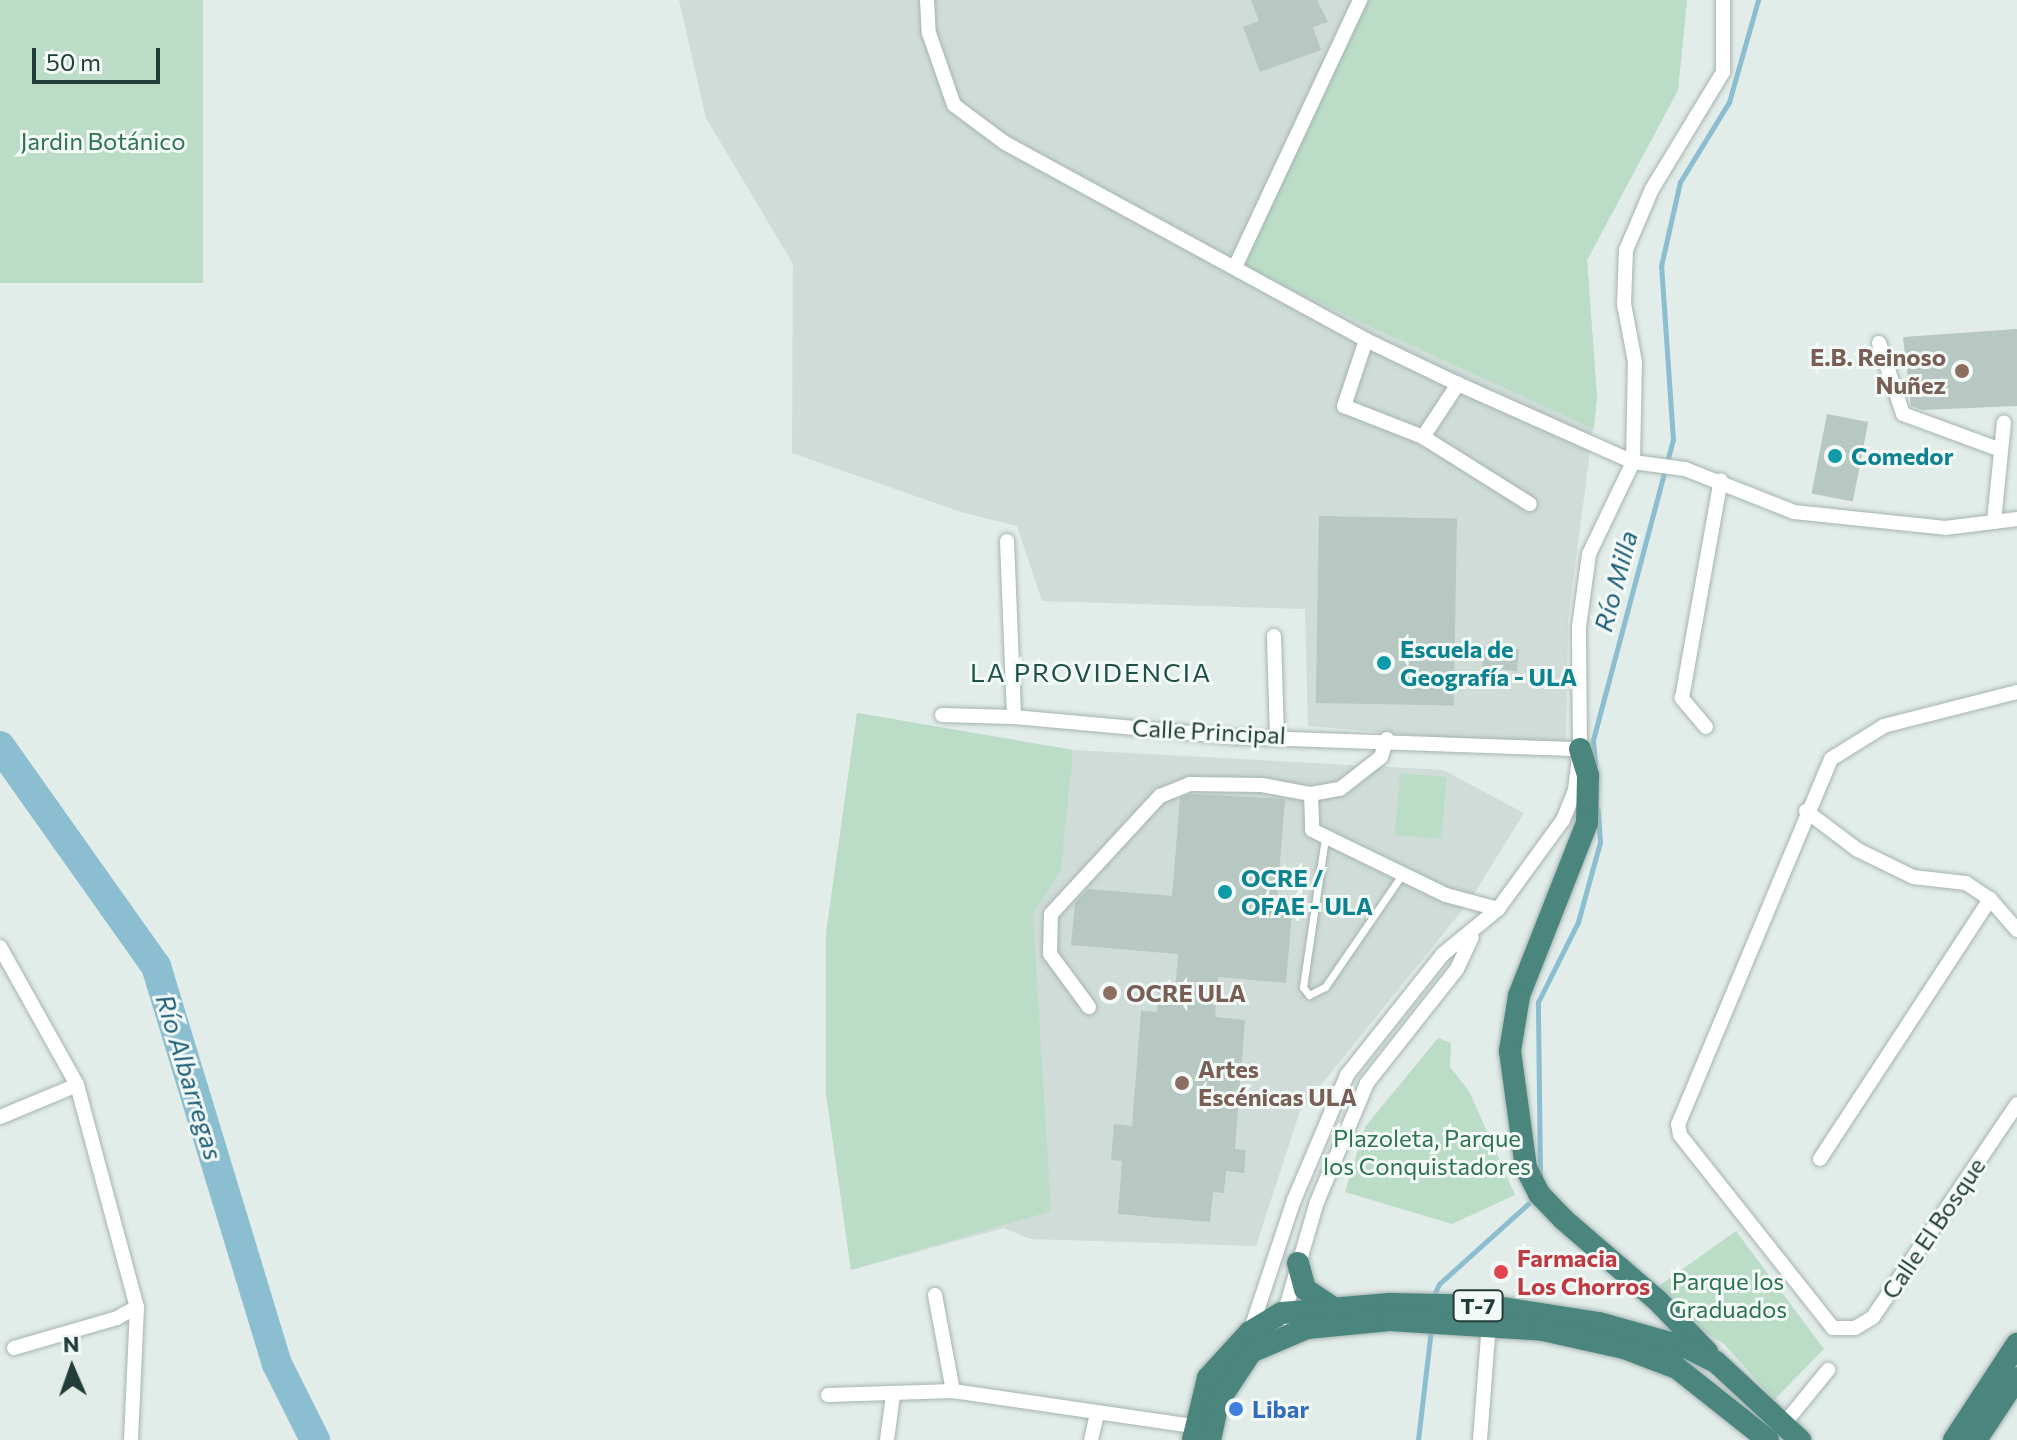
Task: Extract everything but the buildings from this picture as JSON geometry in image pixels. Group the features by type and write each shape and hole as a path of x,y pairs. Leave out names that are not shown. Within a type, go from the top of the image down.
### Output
{"highway":[{"path":"1580,749 1588,776 1587,823 1519,996 1510,1051 1526,1168 1539,1194 1555,1211 1658,1301 1716,1362"},
{"path":"1298,1263 1305,1289 1329,1305"},
{"name":"T-7","path":"1251,1342 1329,1305 1490,1306 1599,1323 1716,1362 1776,1432"},
{"name":"T-7","path":"1285,1324 1390,1320 1489,1324 1624,1348 1677,1368 1776,1432 1800,1440"},
{"path":"1199,1435 1251,1342"},
{"path":"1954,1440 2017,1344"},
{"path":"1976,1440 2017,1378"}],"street":[{"path":"927,0 929,33 954,105 1005,143 1236,265 1366,340 1458,384 1633,462 1685,469 1721,480 1794,512 1945,528 2017,519"},
{"path":"1236,265 1360,0"},
{"path":"1251,1342 1294,1200 1347,1075 1443,954 1474,933 1498,909 1563,820 1575,790 1580,749 1579,627 1589,554 1633,462 1635,362 1624,304 1626,250 1652,189 1723,72 1723,0"},
{"path":"1366,340 1344,406 1423,437 1530,504"},
{"path":"1879,343 1903,414 2001,450"},
{"path":"1423,437 1458,384"},
{"path":"1994,522 2004,422"},
{"path":"1706,727 1682,698 1721,480"},
{"path":"1007,541 1014,717"},
{"path":"1274,636 1277,736"},
{"path":"2017,692 1884,726 1831,759 1806,811 1858,850 1913,877 1966,883 1990,899 2017,930"},
{"name":"Calle Principal","path":"942,715 1014,717 1232,737 1387,739 1580,749"},
{"path":"1089,1007 1050,954 1051,914 1160,796 1189,784 1262,785 1311,794 1340,789 1381,757 1387,739"},
{"path":"1311,794 1312,830 1325,838 1446,895 1498,909"},
{"name":"Calle El Bosque","path":"1806,811 1678,1124 1680,1135 1833,1328 1855,1328 1873,1317 2017,1104"},
{"path":"1820,1159 1990,899"},
{"path":"1285,1324 1298,1263 1367,1083 1457,969 1474,933"},
{"path":"0,947 77,1085 137,1307 131,1440"},
{"path":"0,1117 77,1085"},
{"path":"935,1295 953,1391"},
{"path":"14,1348 117,1318 137,1307"},
{"path":"1480,1440 1489,1324"},
{"path":"1776,1432 1828,1370"},
{"path":"828,1395 953,1391 1199,1435"},
{"path":"887,1440 893,1395"},
{"path":"1091,1440 1097,1415"}],"lane":[{"path":"1325,838 1303,987 1309,995 1325,987 1403,873"}],"shaded area":[{"path":"679,0 1687,0 1678,90 1587,260 1597,397 1568,621 1566,748 1308,726 1305,609 1042,601 1017,526 961,512 792,453 793,264 706,118"},
{"name":"OCRE ULA","path":"857,713 1073,750 1443,770 1524,813 1469,902 1300,1111 1256,1246 1030,1239 1004,1228 851,1270 826,1093 826,934"}],"green space":[{"name":"Jardin Botánico","path":"0,0 203,0 203,283 0,283"},
{"path":"1360,0 1687,0 1678,90 1587,260 1597,397 1594,429 1236,265"},
{"path":"857,713 1073,750 1061,870 1033,915 1051,1211 851,1270 826,1093 826,934"},
{"path":"1400,773 1447,777 1441,839 1395,835"},
{"name":"Plazoleta, Parque los Conquistadores","path":"1438,1038 1451,1043 1450,1067 1469,1091 1515,1195 1452,1224 1345,1192 1365,1127"},
{"name":"Parque los Graduados","path":"1736,1231 1824,1349 1774,1400 1724,1344 1646,1295"}],"waterway":[{"name":"Río Milla","path":"1595,764 1593,740 1673,440 1661,266 1680,182 1729,102 1758,0"},
{"name":"Río Albarregas","path":"0,746 156,966 277,1364 315,1440"},
{"name":"Río Milla","path":"1540,1175 1538,1002 1578,922 1600,842 1598,810"},
{"name":"Río Milla","path":"1433,1297 1439,1284 1528,1204"},
{"name":"Río Milla","path":"1418,1440 1431,1329"}],"place":[{"name":"E.B. Reinoso Nuñez","path":"1962,371"},
{"name":"Comedor","path":"1835,456"},
{"name":"Escuela de Geografía - ULA","path":"1384,663"},
{"name":"OCRE / OFAE - ULA","path":"1225,892"},
{"name":"OCRE ULA","path":"1110,993"},
{"name":"Artes Escénicas ULA","path":"1182,1083"},
{"name":"Farmacia Los Chorros","path":"1501,1272"},
{"name":"Libar","path":"1236,1409"}],"district":[{"name":"LA PROVIDENCIA","path":"1091,672"}]}
